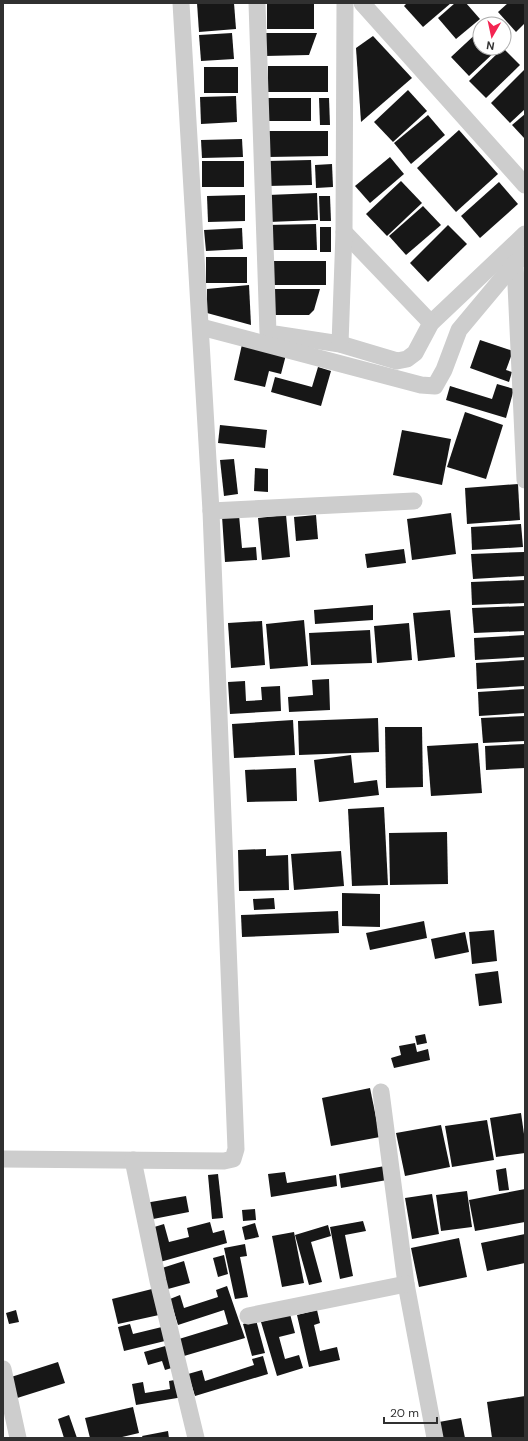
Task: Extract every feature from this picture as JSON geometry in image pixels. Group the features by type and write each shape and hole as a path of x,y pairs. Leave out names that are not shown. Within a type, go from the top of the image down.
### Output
{"street":[{"path":"3,1159 224,1161 233,1159 236,1149 211,511 181,3"},
{"path":"257,3 268,333 340,344 397,361 407,360 415,353 431,323 525,234"},
{"path":"340,344 344,232 345,3"},
{"path":"362,3 525,185"},
{"path":"344,232 431,323"},
{"path":"201,327 421,385 435,386 444,370 459,330 520,259"},
{"path":"520,259 525,480"},
{"path":"211,511 414,501"},
{"path":"381,1092 406,1284 435,1438"},
{"path":"134,1160 158,1281 196,1438"},
{"path":"248,1316 406,1284"},
{"path":"3,1369 18,1438"}],"building":[{"path":"197,3 234,3 236,29 199,32"},
{"path":"267,3 314,3 314,29 267,29"},
{"path":"407,3 451,3 423,27 404,6"},
{"path":"455,3 466,3 477,16 472,16 472,26 456,39 438,18"},
{"path":"508,3 525,3 525,23 516,32 512,28 512,16 502,16 498,12"},
{"path":"232,33 234,59 201,61 199,35"},
{"path":"265,33 317,33 309,55 265,56"},
{"path":"373,36 412,78 361,122 356,48"},
{"path":"472,37 472,56 490,56 469,76 451,57"},
{"path":"495,56 511,56 520,65 486,98 469,81"},
{"path":"268,66 328,66 328,92 268,92"},
{"path":"204,67 238,67 238,93 204,93"},
{"path":"525,69 525,109 510,123 491,103"},
{"path":"408,90 427,111 393,142 374,122"},
{"path":"236,96 237,122 201,124 200,97"},
{"path":"266,98 311,98 311,121 266,121"},
{"path":"319,98 329,98 330,125 320,125"},
{"path":"525,114 525,139 512,125"},
{"path":"428,115 445,135 411,164 394,143"},
{"path":"459,130 498,174 456,212 417,168"},
{"path":"268,131 328,131 328,156 268,157"},
{"path":"242,139 243,157 202,158 201,140"},
{"path":"390,157 404,174 370,203 355,186"},
{"path":"311,160 312,185 267,186 267,161"},
{"path":"202,161 244,161 244,187 202,187"},
{"path":"332,164 333,187 316,188 315,165"},
{"path":"401,181 422,203 387,236 366,214"},
{"path":"499,182 518,204 480,238 461,216"},
{"path":"317,193 318,220 269,222 268,195"},
{"path":"245,195 245,221 208,222 207,196"},
{"path":"319,196 330,196 331,221 320,221"},
{"path":"423,206 441,225 406,255 389,236"},
{"path":"316,224 317,250 267,250 266,225"},
{"path":"448,225 467,244 428,282 410,263"},
{"path":"320,227 331,227 331,252 320,252"},
{"path":"242,228 243,249 206,251 204,230"},
{"path":"206,257 247,257 247,283 206,283"},
{"path":"269,261 326,261 326,285 269,285"},
{"path":"249,285 251,325 207,313 207,289"},
{"path":"270,289 320,289 314,310 309,315 270,315"},
{"path":"243,340 287,351 281,374 269,371 265,387 234,380"},
{"path":"480,340 513,351 506,370 512,372 509,382 470,368"},
{"path":"318,367 331,371 321,406 271,392 275,377 312,387"},
{"path":"497,384 514,389 506,418 446,400 450,386 492,399"},
{"path":"465,412 503,425 486,479 447,467"},
{"path":"220,425 267,430 265,448 218,443"},
{"path":"402,430 451,439 442,485 393,475"},
{"path":"234,459 238,494 224,496 220,460"},
{"path":"255,468 268,469 268,492 254,491"},
{"path":"518,484 520,520 467,524 465,488"},
{"path":"451,513 456,554 412,560 407,519"},
{"path":"239,515 242,548 256,547 257,560 225,562 222,516"},
{"path":"286,515 290,557 262,560 258,518"},
{"path":"316,515 318,539 296,541 294,517"},
{"path":"521,524 523,547 472,550 471,527"},
{"path":"404,549 406,563 367,568 365,554"},
{"path":"524,552 525,576 473,579 471,554"},
{"path":"525,580 525,603 472,605 471,582"},
{"path":"373,605 373,620 315,624 314,610"},
{"path":"525,606 525,631 474,633 472,608"},
{"path":"450,610 455,657 418,661 413,613"},
{"path":"304,620 308,666 270,669 266,624"},
{"path":"262,621 265,665 231,668 228,623"},
{"path":"409,623 412,660 377,663 374,626"},
{"path":"370,630 372,663 311,665 309,633"},
{"path":"525,635 525,657 475,660 474,638"},
{"path":"525,660 525,686 477,689 476,663"},
{"path":"329,679 330,710 289,712 288,697 313,695 312,680"},
{"path":"245,681 246,701 262,700 261,687 280,686 281,711 230,714 228,682"},
{"path":"525,689 525,713 479,716 478,692"},
{"path":"525,716 525,741 483,743 481,718"},
{"path":"378,718 379,752 299,755 298,721"},
{"path":"293,720 295,755 234,758 232,724"},
{"path":"385,727 422,727 423,787 386,788"},
{"path":"478,743 482,793 431,796 427,746"},
{"path":"525,744 525,768 486,770 485,746"},
{"path":"351,755 354,783 377,780 379,795 319,802 314,760"},
{"path":"296,768 297,801 247,802 245,770"},
{"path":"384,807 388,885 352,886 348,809"},
{"path":"447,832 448,884 390,885 389,833"},
{"path":"266,849 266,856 288,855 289,890 239,891 238,850"},
{"path":"341,851 344,886 294,890 291,854"},
{"path":"342,893 380,894 380,927 342,926"},
{"path":"274,898 275,909 254,910 253,899"},
{"path":"338,911 339,933 242,937 241,915"},
{"path":"424,921 427,938 370,950 366,933"},
{"path":"494,930 497,961 472,964 469,932"},
{"path":"465,932 469,952 435,959 431,939"},
{"path":"498,971 502,1003 479,1006 475,974"},
{"path":"425,1034 427,1043 417,1045 415,1036"},
{"path":"415,1043 417,1052 428,1049 430,1060 394,1068 391,1058 401,1055 399,1046"},
{"path":"370,1088 380,1137 331,1146 322,1098"},
{"path":"521,1113 525,1153 496,1157 490,1118"},
{"path":"487,1120 494,1160 452,1167 445,1126"},
{"path":"441,1125 450,1167 405,1176 396,1133"},
{"path":"385,1166 387,1180 341,1188 339,1174"},
{"path":"506,1168 509,1190 499,1191 496,1170"},
{"path":"285,1172 287,1183 336,1175 337,1186 271,1197 268,1174"},
{"path":"218,1174 223,1218 212,1219 208,1175"},
{"path":"525,1189 525,1222 475,1231 469,1200"},
{"path":"467,1191 472,1227 441,1231 436,1195"},
{"path":"432,1194 439,1234 412,1239 405,1198"},
{"path":"186,1196 189,1212 148,1220 145,1203"},
{"path":"255,1209 256,1220 243,1221 242,1210"},
{"path":"363,1221 366,1231 345,1235 353,1276 340,1279 330,1227"},
{"path":"210,1222 213,1233 224,1230 227,1243 160,1262 151,1228 164,1224 169,1242 189,1237 187,1228"},
{"path":"255,1223 259,1237 245,1240 242,1227"},
{"path":"328,1225 331,1236 311,1242 322,1282 309,1285 295,1235"},
{"path":"294,1232 304,1283 282,1287 272,1236"},
{"path":"525,1234 525,1263 487,1271 481,1243"},
{"path":"459,1238 467,1277 419,1287 411,1248"},
{"path":"245,1244 247,1256 240,1257 248,1297 235,1299 224,1248"},
{"path":"224,1255 228,1274 218,1277 213,1258"},
{"path":"184,1261 190,1283 168,1289 162,1268"},
{"path":"227,1286 245,1338 184,1356 179,1339 228,1324 224,1310 178,1325 170,1299 180,1295 184,1308 218,1297 216,1290"},
{"path":"152,1289 159,1315 118,1324 112,1299"},
{"path":"16,1310 19,1322 9,1324 6,1313"},
{"path":"317,1310 320,1323 314,1325 320,1351 337,1347 340,1360 309,1367 297,1315"},
{"path":"290,1314 295,1333 279,1337 285,1359 299,1355 303,1368 277,1376 261,1322"},
{"path":"256,1320 265,1353 252,1356 243,1324"},
{"path":"130,1324 133,1334 166,1326 169,1340 124,1351 118,1327"},
{"path":"169,1345 175,1367 165,1370 162,1361 148,1365 144,1352"},
{"path":"263,1356 268,1374 195,1396 188,1374 202,1370 205,1381 254,1365 252,1359"},
{"path":"58,1362 65,1383 14,1399 8,1378"},
{"path":"180,1379 183,1397 136,1405 132,1384 143,1382 145,1393 170,1389 169,1381"},
{"path":"525,1396 525,1438 492,1438 487,1402"},
{"path":"133,1407 139,1433 118,1438 90,1438 85,1418"},
{"path":"69,1415 77,1438 64,1438 58,1419"},
{"path":"461,1418 465,1438 442,1438 439,1422"},
{"path":"168,1431 169,1438 143,1438 142,1436"}]}
